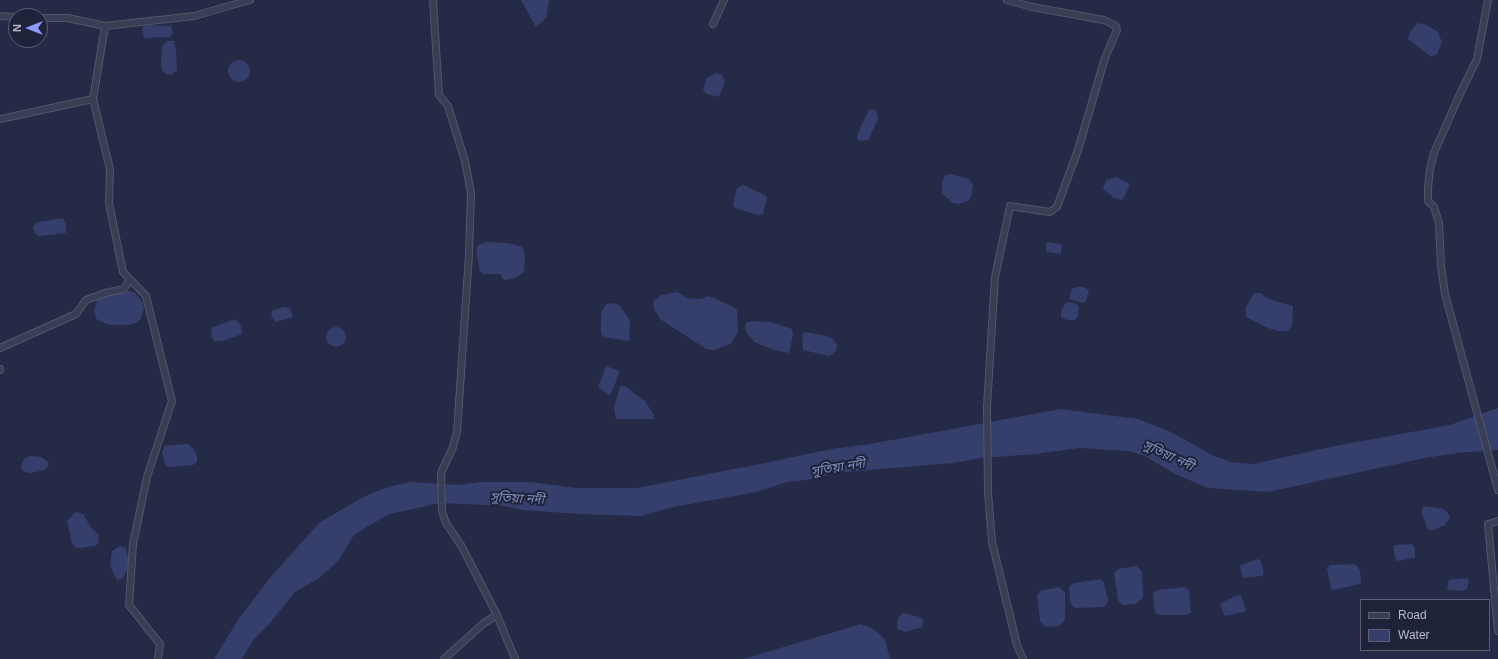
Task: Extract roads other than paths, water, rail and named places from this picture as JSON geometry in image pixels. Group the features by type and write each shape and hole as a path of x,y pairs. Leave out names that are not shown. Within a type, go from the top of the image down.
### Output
{"street":[{"path":"48,18 68,18 105,26 194,16 250,0"},
{"path":"433,0 439,95 448,106 466,161 471,193 469,255 457,432 453,447 441,474 442,511 446,523 461,545 497,615 515,659"},
{"path":"713,24 724,0"},
{"path":"1007,0 1032,7 1104,20 1116,26 1117,30 1105,58 1078,150 1057,207 1050,212 1010,206 995,277 987,407 988,492 992,542 1017,645 1023,659"},
{"path":"1488,0 1477,60 1458,96 1434,153 1430,169 1428,201 1434,207 1439,223 1444,294 1498,490"},
{"path":"105,26 93,99 110,169 109,203 123,272 146,296 172,400 147,476 133,544 129,605 160,644 158,659"},
{"path":"0,119 93,99"},
{"path":"0,348 76,314 86,300 105,293 124,289 130,279"},
{"path":"1498,521 1488,524 1498,630"},
{"path":"444,659 484,623 497,615"}],"water":[{"path":"521,0 549,0 546,18 536,27"},
{"path":"1417,23 1427,25 1438,32 1442,42 1437,54 1431,57 1408,39 1410,32"},
{"path":"145,25 171,26 173,33 170,37 144,38 142,28"},
{"path":"167,41 174,41 176,50 177,70 171,75 166,74 162,70 162,46"},
{"path":"239,60 247,63 250,71 247,79 239,82 231,79 228,71 231,63"},
{"path":"716,73 722,75 725,82 719,97 707,94 703,91 706,79"},
{"path":"869,109 876,110 878,119 868,140 860,141 857,139 858,133"},
{"path":"951,174 969,179 973,185 971,197 968,201 959,204 953,203 942,194 942,182 945,175"},
{"path":"1116,177 1130,184 1124,198 1121,200 1114,198 1103,189 1106,180"},
{"path":"743,185 765,195 767,198 763,214 757,215 735,208 733,204 737,188"},
{"path":"63,218 66,224 66,233 40,236 36,235 33,226 38,222"},
{"path":"487,242 508,243 522,247 525,255 524,272 515,278 506,280 503,279 500,274 484,274 480,272 476,251 478,245"},
{"path":"1046,243 1061,244 1061,254 1046,252"},
{"path":"1076,287 1083,287 1089,290 1086,301 1083,303 1069,299 1072,289"},
{"path":"128,291 134,292 142,301 144,307 141,319 136,323 128,325 110,325 97,320 94,312 97,300 103,296"},
{"path":"677,292 687,298 700,299 709,296 732,306 737,310 738,332 731,344 714,350 706,349 660,319 654,309 653,301 662,295"},
{"path":"1254,293 1261,293 1266,298 1293,306 1292,326 1287,331 1278,331 1268,328 1246,317 1246,307"},
{"path":"1068,302 1079,306 1078,317 1075,320 1067,320 1061,317 1061,311"},
{"path":"615,303 620,306 630,320 629,341 603,337 601,333 601,313 606,304"},
{"path":"284,307 290,308 293,317 275,322 271,315 273,310"},
{"path":"235,319 241,326 242,334 223,341 214,341 211,328"},
{"path":"752,321 771,322 792,329 793,335 789,353 774,350 754,342 747,333 745,327 746,323"},
{"path":"336,327 343,330 346,337 343,344 336,347 329,344 326,337 329,330"},
{"path":"804,332 827,336 833,339 837,345 836,351 829,356 803,350 802,335"},
{"path":"606,366 620,371 611,394 609,395 598,387"},
{"path":"620,386 625,386 645,401 654,415 654,419 616,419 614,408"},
{"name":"সুতিয়া নদী","path":"1498,408 1498,450 1457,453 1425,458 1268,492 1208,488 1175,474 1145,456 1129,451 1079,448 1036,454 982,458 953,463 834,473 807,480 787,482 757,492 673,507 641,516 580,514 522,510 505,506 440,503 390,514 354,535 339,560 319,578 295,592 271,622 254,639 242,659 214,659 238,620 269,579 319,523 363,497 388,487 411,482 459,485 479,482 530,482 576,488 637,488 831,449 870,444 1061,409 1138,419 1171,432 1214,456 1231,462 1253,464 1340,445 1450,425"},
{"path":"188,444 194,449 197,456 197,462 193,465 166,466 162,453 164,446"},
{"path":"31,456 41,457 48,462 49,465 45,470 31,473 24,472 21,469 22,463 25,458"},
{"path":"1425,506 1443,509 1447,512 1450,517 1445,525 1434,530 1428,530 1422,514 1422,508"},
{"path":"75,512 83,514 92,529 99,535 98,544 95,546 80,548 75,547 72,543 67,521"},
{"path":"1412,544 1415,548 1415,558 1396,561 1393,547 1395,545"},
{"path":"120,546 126,548 129,562 127,571 123,578 117,580 110,566 112,551"},
{"path":"1258,559 1261,561 1264,574 1262,576 1243,578 1240,567 1241,565"},
{"path":"1355,564 1360,570 1360,584 1333,590 1331,589 1327,568 1330,565"},
{"path":"1136,566 1142,571 1143,598 1136,604 1122,605 1118,600 1114,573 1118,569"},
{"path":"1463,578 1469,579 1467,589 1462,591 1447,590 1449,580"},
{"path":"1101,579 1104,583 1108,601 1107,604 1103,607 1076,608 1072,606 1069,587 1071,585 1074,583"},
{"path":"1059,587 1065,592 1065,620 1059,626 1045,627 1040,621 1037,595 1040,591"},
{"path":"1185,587 1189,590 1191,612 1187,615 1159,615 1156,613 1153,594 1155,592 1158,590"},
{"path":"1238,595 1241,596 1246,609 1244,612 1225,616 1220,605 1221,603"},
{"path":"903,613 920,617 923,620 923,627 905,632 899,630 897,628 898,618"},
{"path":"861,624 874,629 885,640 890,659 743,659"}]}
